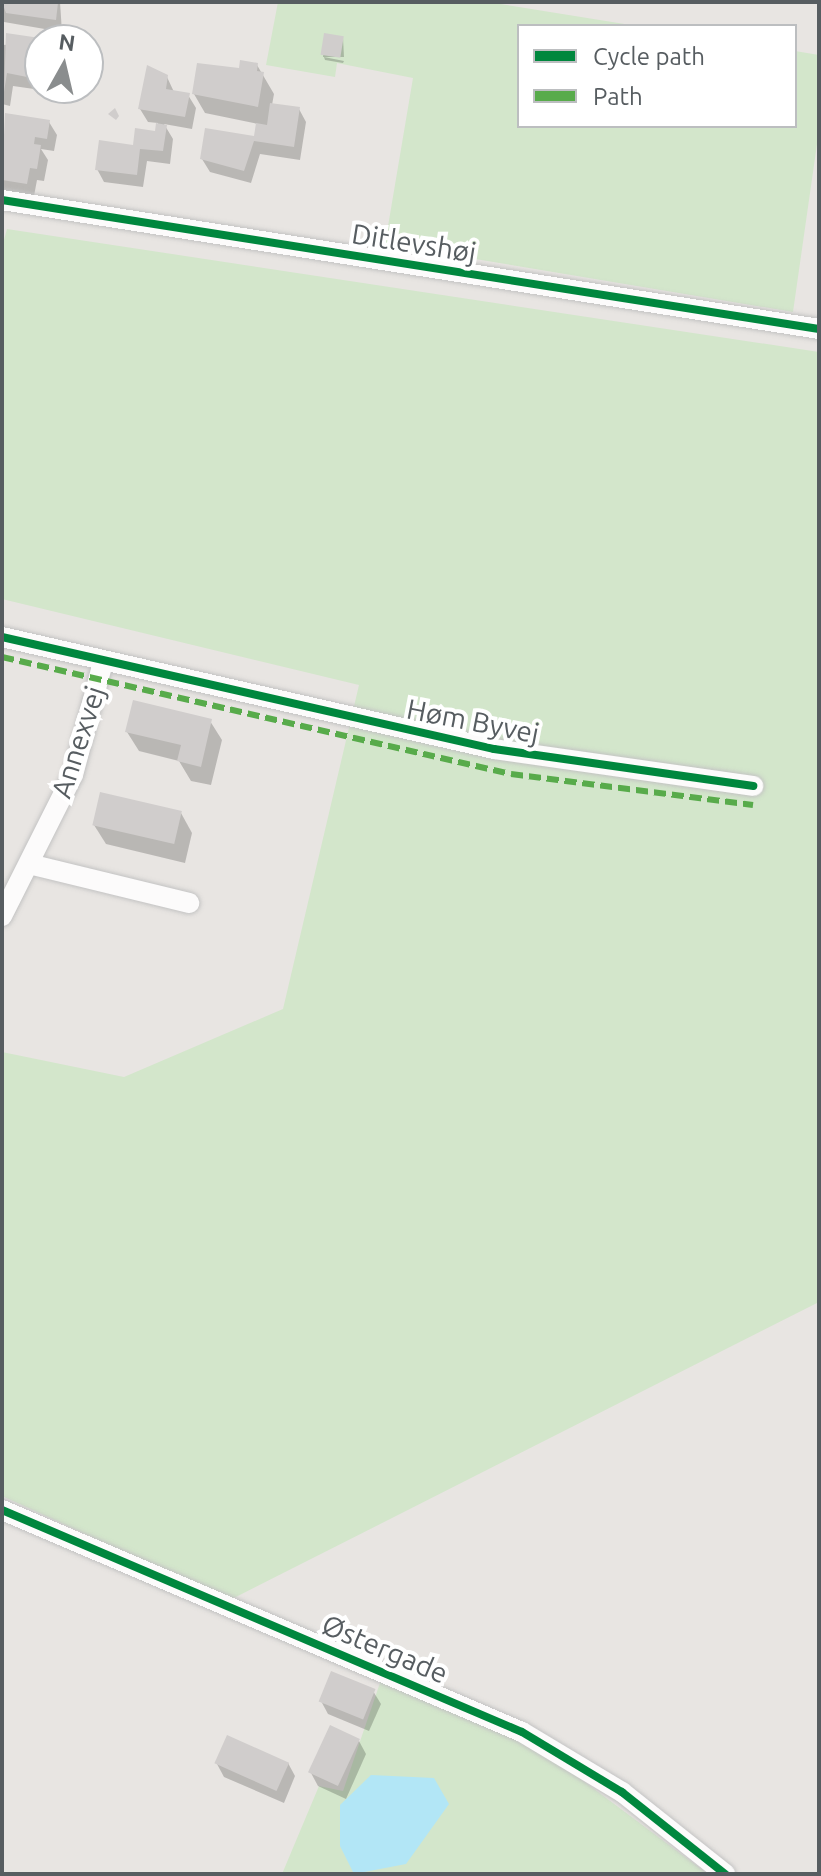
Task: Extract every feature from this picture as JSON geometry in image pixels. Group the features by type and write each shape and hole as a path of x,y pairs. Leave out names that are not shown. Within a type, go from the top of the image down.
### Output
{"street":[{"name":"Ditlevshøj","path":"2,200 819,329"},
{"name":"Høm Byvej","path":"2,637 494,749 753,786"},
{"name":"Annexvej","path":"2,916 73,775 103,662"},
{"path":"29,864 189,903"},
{"name":"Østergade","path":"2,1510 522,1732 622,1792 725,1874"}],"green space":[{"path":"278,2 488,2 625,24 517,24 517,128 797,128 797,51 819,55 819,130 793,312 385,244 413,78 337,63 335,77 266,65"},
{"path":"7,229 819,352 819,1302 230,1600 2,1496 2,1052 124,1077 283,1009 359,685 2,599 2,247"},
{"path":"381,1680 512,1736 566,1768 708,1874 282,1874 319,1786 343,1791"}],"water":[{"path":"371,1775 434,1778 449,1804 406,1864 354,1874 340,1846 340,1805"}],"building":[{"path":"2,2 58,3 56,20 6,13"},
{"path":"6,33 24,36 24,76 7,73 4,92"},
{"path":"324,33 344,36 340,58 321,55"},
{"path":"240,60 258,63 257,71 264,72 258,107 192,94 197,63 239,68"},
{"path":"147,65 168,75 166,89 190,93 185,117 138,109"},
{"path":"270,103 300,107 294,147 254,141 244,171 200,159 205,128 254,136 256,123 267,125"},
{"path":"115,108 119,116 116,120 108,114"},
{"path":"5,113 50,120 47,139 35,137 34,144 41,145 37,169 30,168 27,184 2,180"},
{"path":"156,123 167,125 163,151 140,149 137,175 95,170 99,140 133,145 135,128 155,131"},
{"path":"133,700 212,719 201,767 177,761 181,745 125,732"},
{"path":"100,792 182,811 174,844 92,825"},
{"path":"331,1671 376,1689 363,1720 319,1702"},
{"path":"330,1725 360,1739 338,1786 308,1772"},
{"path":"227,1735 289,1763 277,1791 214,1763"}],"marked path":[{"path":"2,657 511,774 753,805"}],"cycle path":[{"path":"2,200 819,329"},
{"path":"2,637 494,749 753,786"},
{"path":"2,1510 522,1732 622,1792 725,1874"}]}
